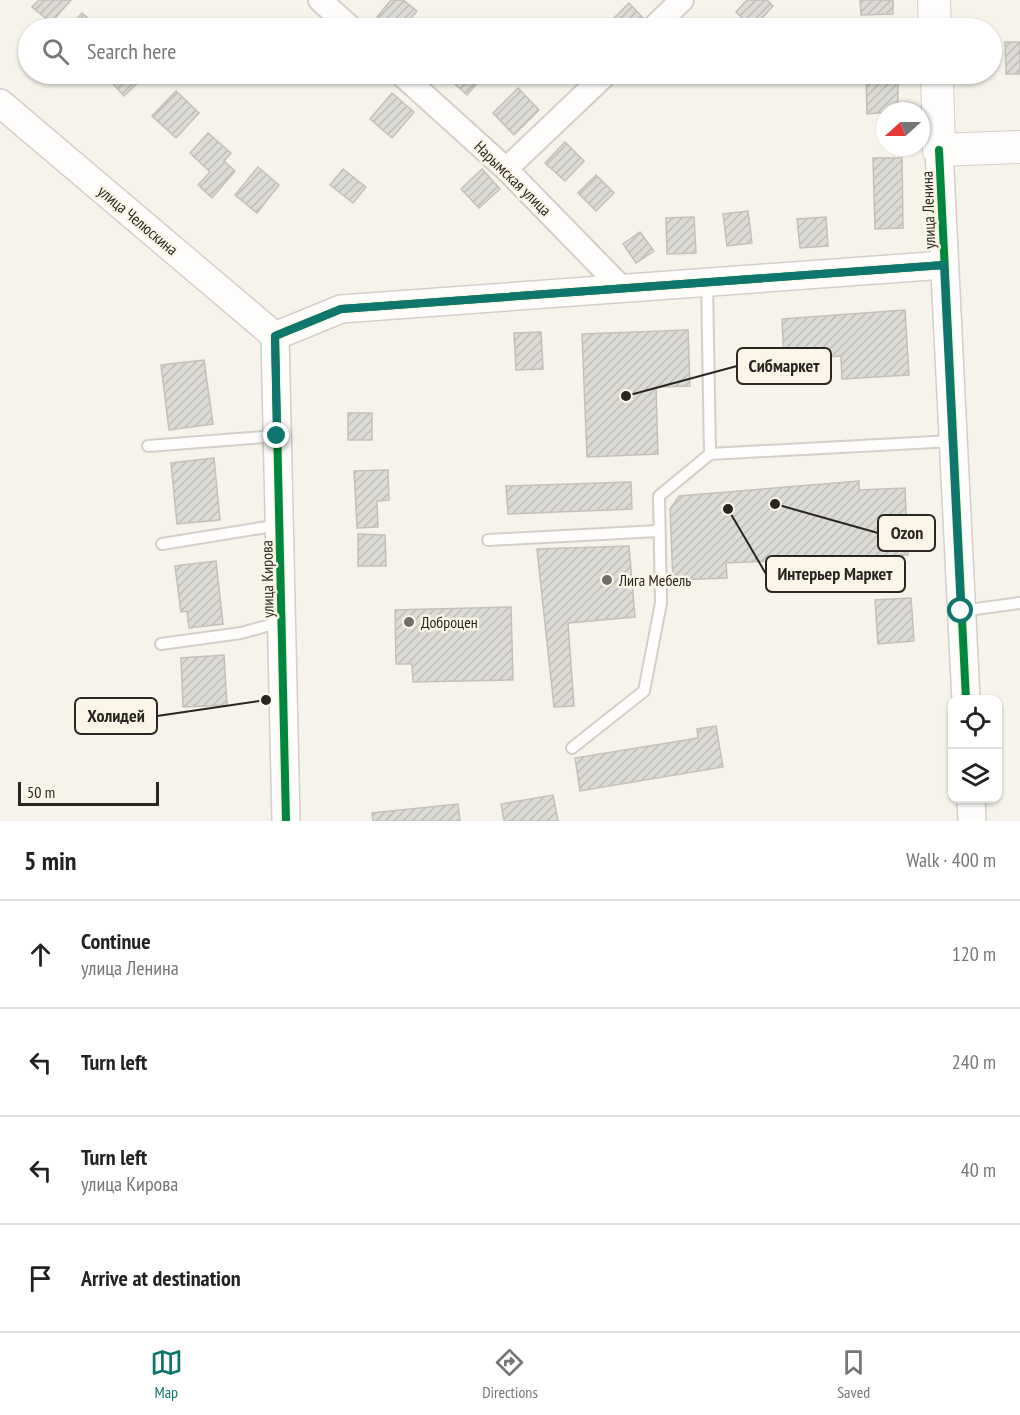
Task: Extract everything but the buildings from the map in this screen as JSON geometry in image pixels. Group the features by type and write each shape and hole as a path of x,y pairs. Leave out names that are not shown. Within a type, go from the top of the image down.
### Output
{"main road":[{"path":"934,0 935,18"},
{"name":"улица Ленина","path":"937,84 939,150"},
{"path":"939,150 1020,147"}],"street":[{"path":"320,0 340,18"},
{"path":"662,18 676,2"},
{"name":"Нарымская улица","path":"412,84 506,169 621,287"},
{"path":"506,169 595,84"},
{"name":"улица Челюскина","path":"0,103 275,336"},
{"name":"улица Ленина","path":"939,150 966,695"},
{"path":"275,336 341,309 944,265"},
{"name":"улица Кирова","path":"275,336 286,821"},
{"path":"971,803 972,821"}],"lane":[{"path":"707,282 710,454"},
{"path":"148,446 277,436"},
{"path":"572,748 645,691 661,603 659,496 710,454 952,441"},
{"path":"162,544 280,525"},
{"path":"488,540 658,531"},
{"path":"961,611 1020,603"},
{"path":"161,644 242,633 282,621"}],"cycle path":[{"path":"939,150 966,695"},
{"path":"286,821 275,336 341,309 944,265"}],"place":[{"name":"Сибмаркет","path":"626,396"},
{"name":"Ozon","path":"775,504"},
{"name":"Интерьер Маркет","path":"728,509"},
{"name":"Лига Мебель","path":"607,580"},
{"name":"Доброцен","path":"409,622"},
{"name":"Холидей","path":"266,700"}],"route":[{"path":"277,436 275,336 341,309 944,265 961,611"}]}
